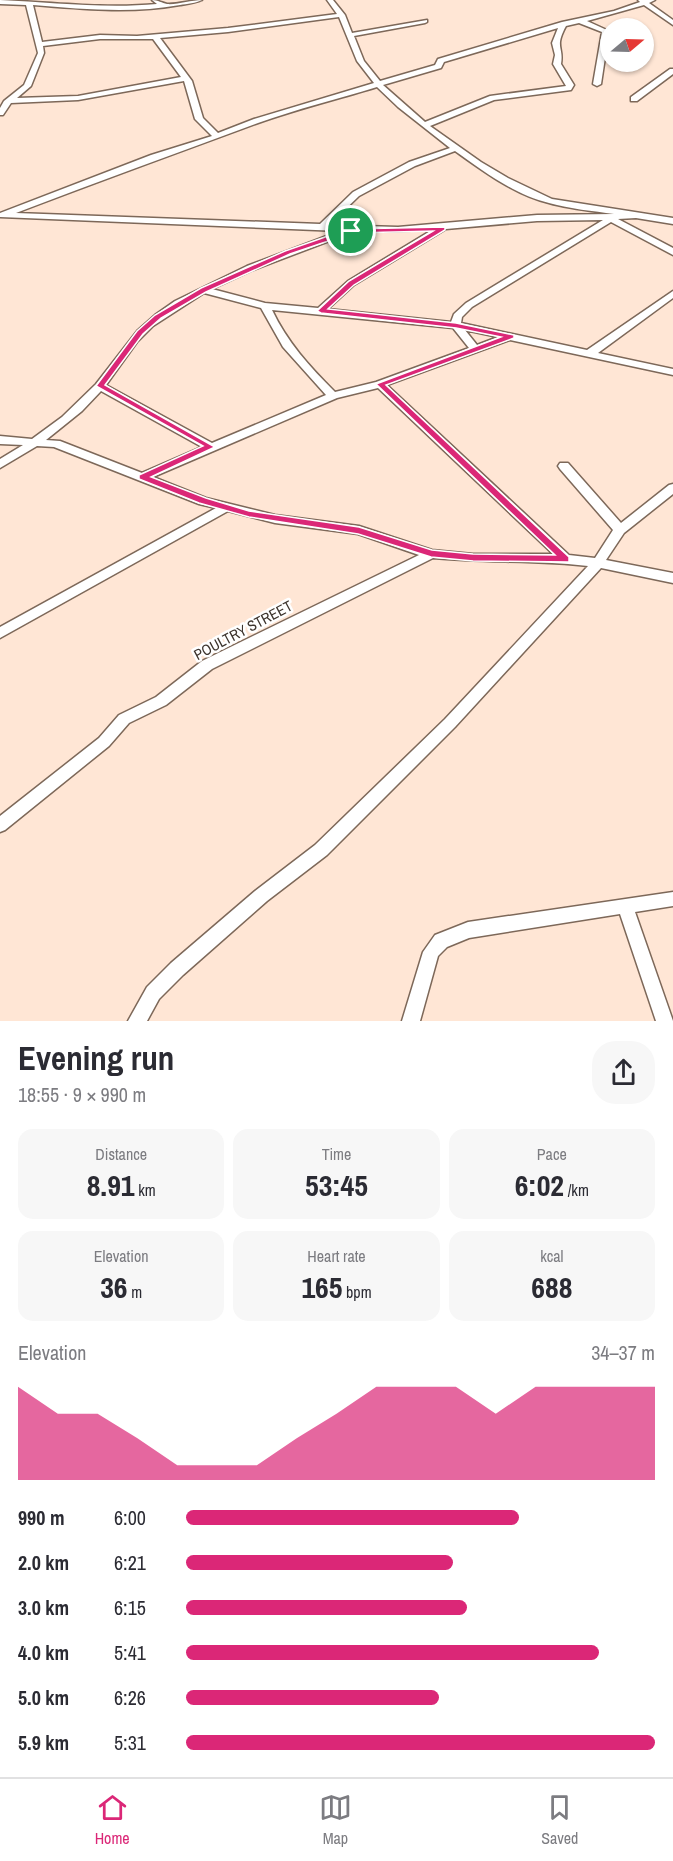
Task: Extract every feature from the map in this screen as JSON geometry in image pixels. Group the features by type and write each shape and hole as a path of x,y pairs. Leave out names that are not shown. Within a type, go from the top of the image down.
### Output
{"street":[{"path":"154,0 161,6"},
{"path":"0,2 28,1 87,9 140,9 199,0"},
{"path":"330,0 342,15 366,68 379,82 425,125 504,180 535,196 633,216 673,221"},
{"path":"0,113 5,102 27,86 41,53 41,44 28,1"},
{"path":"1,215 216,136 379,82 438,66 441,61 458,55 577,20 616,12 646,1 673,23"},
{"path":"41,44 100,37 137,38 228,30 342,15"},
{"path":"577,20 606,31 597,84"},
{"path":"351,34 425,21"},
{"path":"425,125 493,98 568,88 570,85 557,63 559,55 554,48 564,24"},
{"path":"154,35 186,78 199,119 216,136"},
{"path":"634,99 673,71"},
{"path":"5,102 78,98 186,78"},
{"path":"322,227 356,194 412,164 457,148"},
{"path":"1,215 322,227 351,231 442,228 524,219 633,216"},
{"path":"613,218 673,252"},
{"path":"476,349 456,326 457,316 469,305 613,218"},
{"path":"321,311 351,283 442,228"},
{"path":"0,464 37,442 100,386 140,332 158,316 203,290 288,253 351,231"},
{"path":"203,290 265,306 456,326 673,372"},
{"path":"589,354 673,294"},
{"path":"265,306 288,350 333,396"},
{"path":"143,477 333,396 380,384 511,336"},
{"path":"380,384 565,559"},
{"path":"100,386 210,447"},
{"path":"0,440 37,442 69,448 203,501 275,519 359,530 431,554 473,558 565,559 673,578"},
{"path":"564,466 620,530"},
{"path":"137,1021 153,993 177,969 261,896 321,850 450,723 598,563 620,530 673,488"},
{"path":"0,633 226,507"},
{"name":"POULTRY STREET","path":"0,825 104,741 124,719 161,701 207,664 431,554"},
{"path":"411,1021 431,952 441,941 468,930 673,899"},
{"path":"625,906 665,1021"}],"route":[{"path":"442,228 351,283 321,311 456,326 511,336 380,384 565,559 473,558 431,554 359,530 249,514 203,501 143,477 210,447 100,386 140,332 158,316 203,290 288,253 351,231 442,228"}]}
